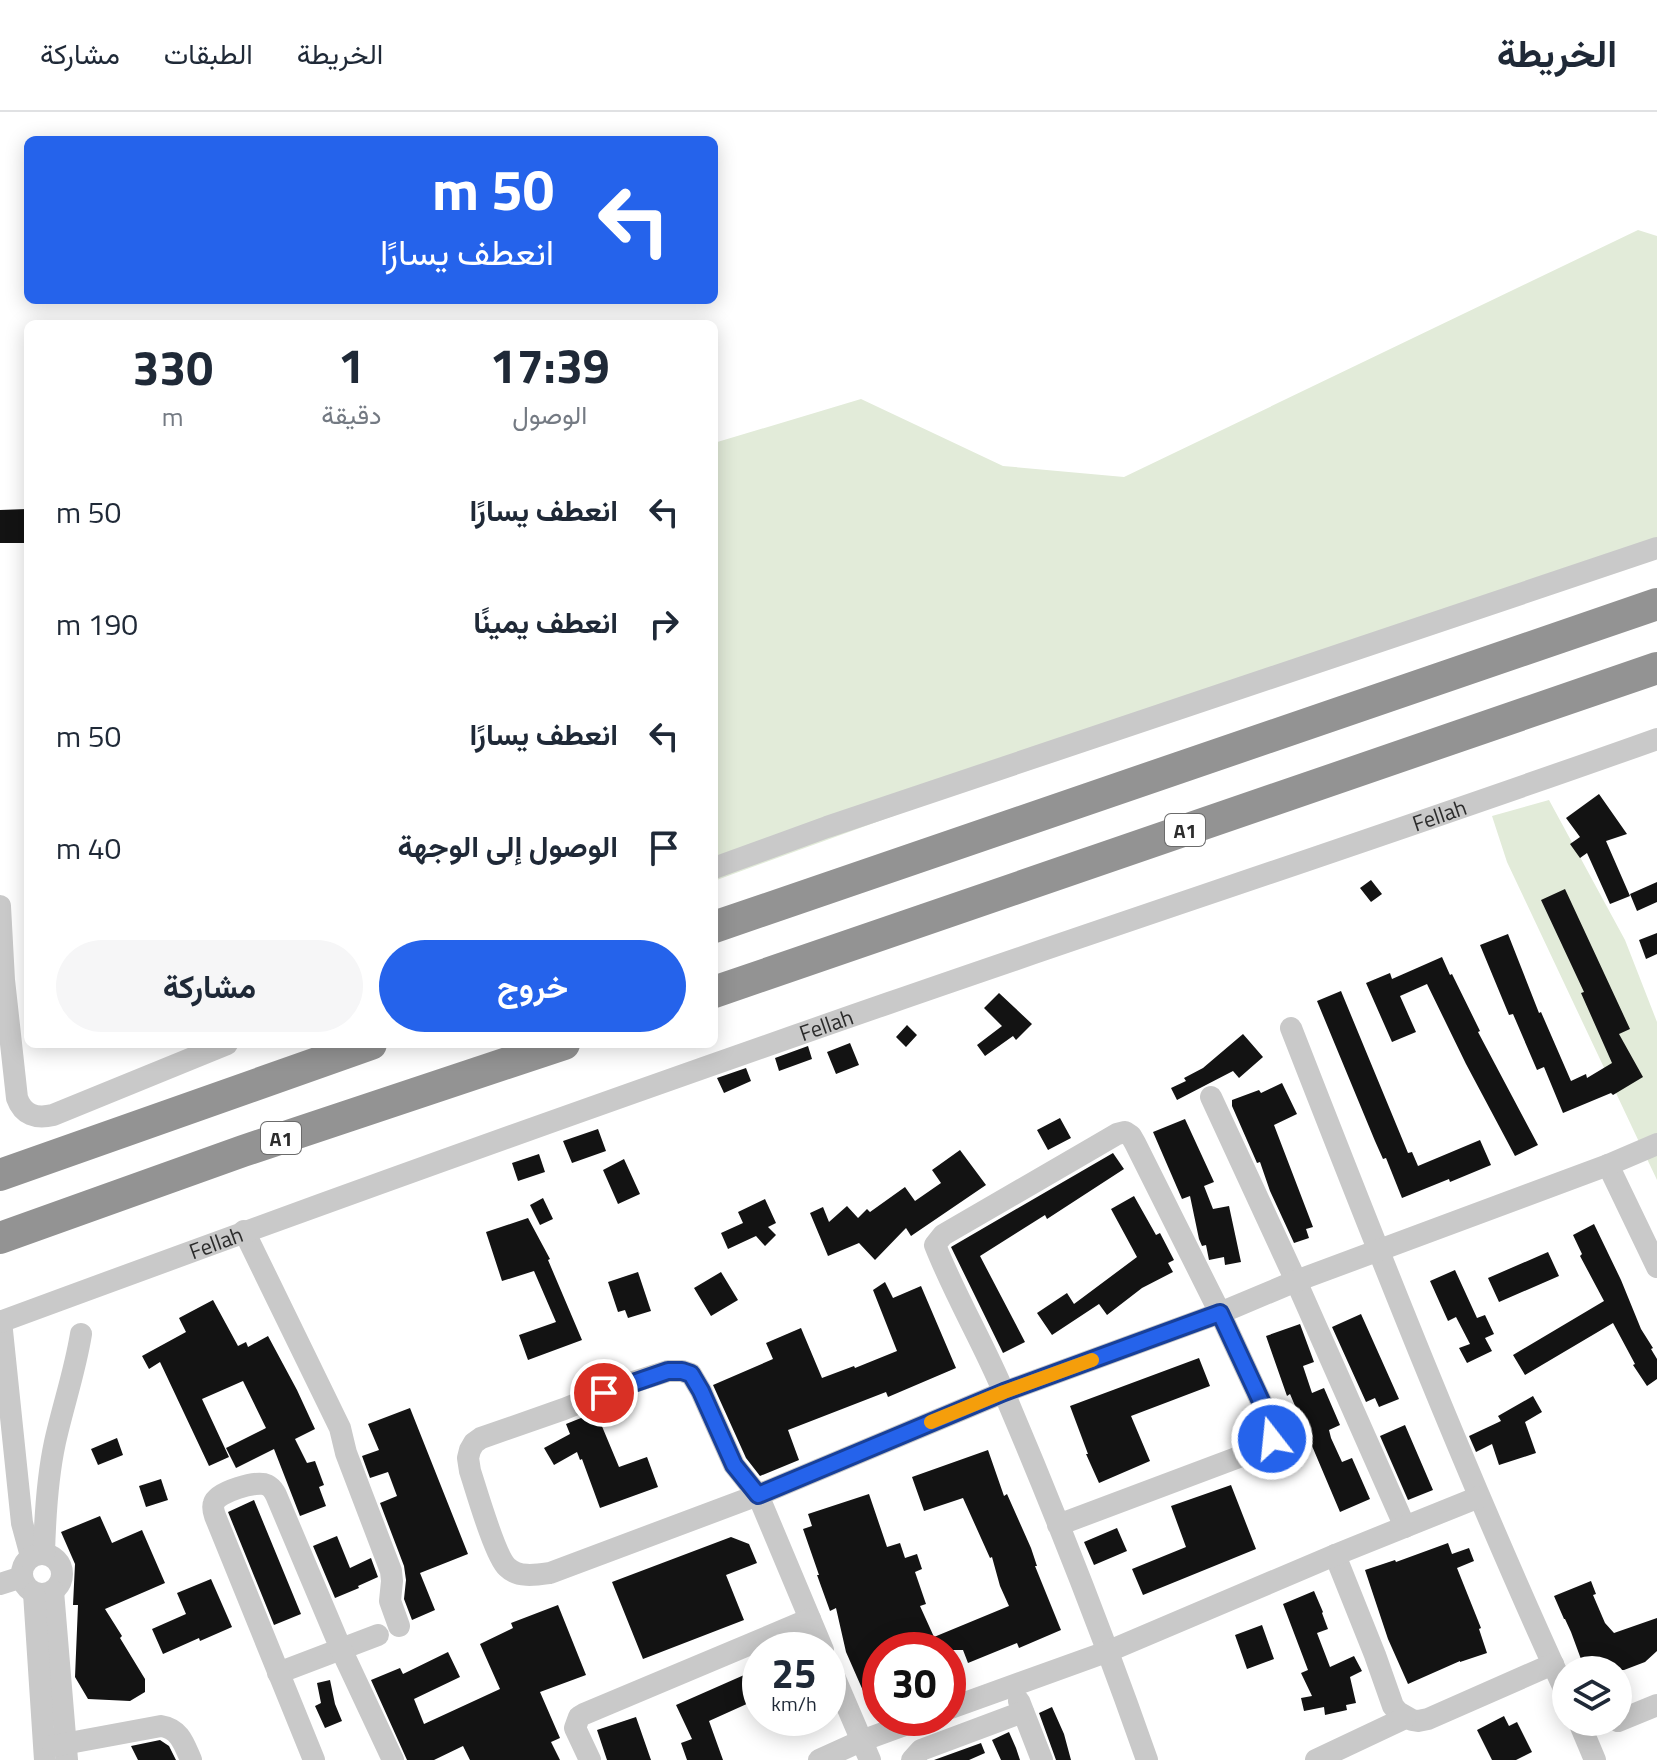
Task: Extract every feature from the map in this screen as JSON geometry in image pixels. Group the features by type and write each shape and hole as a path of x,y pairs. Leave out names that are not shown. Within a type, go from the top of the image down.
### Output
{"highway":[{"path":"718,926 1657,604"},
{"name":"A1","path":"718,991 1657,668"},
{"path":"0,1175 360,1048"},
{"name":"A1","path":"0,1238 243,1151 552,1048"}],"street":[{"path":"718,867 1657,548"},
{"name":"Fellah","path":"1,1322 244,1231 890,1002 1350,847 1657,739"},
{"path":"0,906 2,980 17,1098 25,1112 39,1117 53,1115 217,1048"},
{"path":"1291,1028 1377,1251 1479,1497 1552,1662"},
{"path":"1211,1097 1405,1527"},
{"path":"1058,1525 1263,1448 1273,1432 1220,1313 1135,1143 1125,1132 943,1235 936,1243 1004,1392 1109,1651 1147,1760"},
{"path":"815,1632 758,1495 734,1465 691,1374 668,1371 492,1433 474,1443 468,1458 474,1486 506,1566 517,1573 533,1576 550,1573 758,1495 1004,1392 1220,1313 1296,1281 1657,1144"},
{"path":"1608,1165 1657,1267"},
{"path":"244,1231 340,1428 346,1453 391,1571 390,1601 399,1626"},
{"path":"1,1322 7,1440 22,1523 37,1574 56,1753 161,1726 177,1732 191,1760"},
{"path":"37,1574 54,1447 81,1334"},
{"path":"314,1760 215,1516 215,1500 232,1491 261,1483 272,1489 393,1760"},
{"path":"966,1702 1109,1651 1479,1497"},
{"path":"1335,1555 1393,1706 1405,1718 1418,1721 1428,1719 1552,1664"},
{"path":"0,1584 37,1574"},
{"path":"590,1760 575,1728 579,1717 810,1619"},
{"path":"278,1673 378,1635"},
{"path":"1013,1685 1042,1760"},
{"path":"846,1704 866,1751"},
{"path":"1632,1716 1657,1705"},
{"path":"912,1760 921,1750 1023,1712"},
{"path":"1316,1760 1405,1718"},
{"path":"819,1760 866,1751 892,1736"},
{"path":"1585,1736 1595,1760"}],"green space":[{"path":"1638,230 1657,236 1657,539 718,880 718,442 861,399 1003,466 1124,477"},
{"path":"1549,800 1625,940 1657,1022 1657,1180 1507,862 1492,816"}],"building":[{"path":"24,509 24,543 0,543 0,510"},
{"path":"1599,794 1627,834 1606,841 1630,896 1610,904 1587,853 1580,858 1570,844 1580,837 1566,818"},
{"path":"1371,880 1382,894 1371,902 1360,888"},
{"path":"1657,882 1657,902 1637,911 1630,894"},
{"path":"1565,889 1630,1029 1619,1034 1643,1077 1613,1095 1611,1093 1563,1113 1544,1067 1537,1070 1513,1014 1509,1015 1480,945 1508,934 1539,1013 1571,1081 1586,1074 1587,1078 1612,1063 1581,993 1584,992 1541,900"},
{"path":"1657,933 1657,954 1646,959 1639,940"},
{"path":"1442,957 1538,1145 1515,1156 1427,984 1400,996 1416,1032 1392,1042 1366,983 1390,973 1392,979"},
{"path":"1341,991 1408,1153 1412,1152 1418,1166 1480,1140 1491,1165 1402,1198 1317,1001"},
{"path":"999,993 1032,1024 1016,1040 1013,1036 985,1056 977,1045 1002,1026 984,1008"},
{"path":"907,1025 917,1035 906,1047 896,1037"},
{"path":"1243,1034 1263,1057 1239,1078 1233,1071 1177,1100 1171,1088 1186,1081 1184,1078 1203,1068"},
{"path":"850,1043 859,1065 836,1074 827,1052"},
{"path":"808,1046 812,1059 779,1071 775,1058"},
{"path":"746,1068 751,1081 724,1093 717,1078"},
{"path":"1282,1083 1297,1114 1274,1125 1313,1227 1306,1229 1309,1238 1294,1243 1260,1162 1257,1163 1232,1106 1232,1100 1259,1090 1261,1093"},
{"path":"1060,1118 1071,1138 1048,1150 1037,1130"},
{"path":"1185,1119 1214,1182 1204,1186 1213,1209 1229,1206 1241,1262 1225,1265 1224,1257 1209,1260 1206,1245 1202,1246 1199,1239 1190,1196 1182,1199 1153,1132"},
{"path":"598,1129 606,1151 572,1163 563,1141"},
{"path":"960,1150 986,1185 911,1236 906,1228 875,1260 859,1243 828,1256 810,1213 823,1207 829,1222 847,1206 858,1218 867,1209 870,1212 905,1187 915,1201 941,1183 932,1170"},
{"path":"1113,1153 1124,1169 1047,1219 1045,1215 980,1256 1025,1342 1003,1353 951,1247"},
{"path":"539,1154 545,1172 518,1181 512,1163"},
{"path":"624,1159 640,1194 618,1204 603,1170"},
{"path":"1134,1196 1156,1235 1160,1233 1174,1260 1168,1263 1173,1272 1142,1288 1107,1315 1099,1304 1052,1335 1037,1313 1067,1293 1074,1304 1137,1257 1111,1209"},
{"path":"543,1198 553,1219 540,1225 530,1205"},
{"path":"765,1199 776,1223 768,1227 776,1235 765,1246 756,1236 728,1249 721,1233 743,1223 738,1212"},
{"path":"528,1218 550,1259 582,1340 528,1360 519,1335 556,1322 534,1271 502,1281 486,1232"},
{"path":"1594,1224 1657,1359 1657,1379 1647,1386 1613,1323 1525,1375 1513,1355 1604,1301 1580,1256 1582,1254 1573,1235"},
{"path":"1548,1252 1559,1276 1499,1302 1488,1278"},
{"path":"1455,1270 1477,1318 1485,1315 1494,1334 1485,1338 1492,1351 1467,1363 1459,1348 1470,1344 1456,1317 1448,1321 1430,1281"},
{"path":"638,1272 651,1311 628,1318 625,1310 618,1312 608,1282"},
{"path":"721,1272 738,1300 711,1316 694,1288"},
{"path":"885,1282 893,1298 921,1286 956,1368 888,1397 886,1392 788,1430 799,1460 760,1476 746,1458 713,1385 773,1359 766,1343 801,1328 822,1378 897,1351 873,1290"},
{"path":"213,1300 238,1346 246,1342 248,1347 268,1336 315,1429 295,1439 307,1463 315,1461 324,1485 319,1487 326,1506 300,1516 274,1449 236,1468 226,1448 266,1428 243,1381 202,1399 229,1457 209,1466 160,1362 149,1369 142,1356 186,1332 179,1318"},
{"path":"1361,1314 1399,1399 1379,1407 1375,1398 1366,1402 1332,1327"},
{"path":"1300,1324 1314,1362 1303,1366 1312,1393 1324,1388 1340,1425 1329,1430 1331,1438 1342,1462 1352,1458 1370,1499 1340,1512 1290,1394 1287,1396 1266,1336"},
{"path":"1199,1358 1210,1386 1131,1416 1150,1461 1099,1483 1070,1406"},
{"path":"1533,1396 1542,1412 1525,1422 1536,1453 1499,1465 1492,1444 1476,1452 1469,1436 1501,1421 1498,1416"},
{"path":"410,1408 468,1554 420,1573 435,1610 412,1620 404,1599 404,1566 380,1503 397,1496 388,1472 370,1478 362,1456 379,1450 368,1424"},
{"path":"596,1412 619,1467 647,1457 658,1487 600,1508 577,1452 554,1465 544,1448 570,1434 566,1424"},
{"path":"1405,1425 1433,1490 1408,1500 1380,1436"},
{"path":"117,1438 123,1455 98,1465 91,1449"},
{"path":"988,1450 1004,1496 1007,1494 1031,1548 1035,1566 1061,1630 1019,1648 1017,1643 968,1663 966,1632 946,1632 1009,1606 992,1557 963,1498 924,1511 912,1477"},
{"path":"161,1479 168,1500 146,1507 139,1486"},
{"path":"1231,1485 1256,1549 1143,1595 1132,1569 1186,1547 1171,1506"},
{"path":"869,1494 887,1547 900,1543 905,1558 917,1554 922,1569 915,1572 926,1604 920,1606 932,1632 862,1632 862,1688 846,1652 846,1632 841,1632 836,1608 830,1611 817,1575 803,1529 812,1526 808,1514"},
{"path":"254,1500 301,1614 274,1625 228,1512"},
{"path":"100,1516 112,1543 142,1530 165,1583 105,1609 145,1679 145,1692 130,1701 88,1699 75,1677 78,1605 73,1605 75,1564 61,1532"},
{"path":"1117,1528 1127,1551 1094,1565 1084,1542"},
{"path":"337,1536 350,1568 371,1558 378,1577 335,1598 313,1546"},
{"path":"731,1537 749,1544 757,1563 726,1575 744,1620 643,1659 612,1582"},
{"path":"1448,1543 1452,1554 1469,1548 1474,1561 1457,1568 1481,1628 1487,1653 1460,1661 1408,1684 1388,1639 1365,1570"},
{"path":"211,1579 232,1627 163,1654 152,1629 186,1614 177,1593"},
{"path":"1591,1581 1596,1594 1593,1595 1605,1623 1614,1633 1657,1618 1657,1651 1645,1662 1632,1667 1632,1656 1580,1656 1554,1596"},
{"path":"1314,1591 1328,1629 1317,1633 1330,1667 1354,1656 1362,1671 1350,1677 1356,1703 1346,1705 1347,1710 1325,1715 1324,1707 1304,1711 1301,1698 1312,1696 1301,1673 1308,1670 1283,1604"},
{"path":"558,1605 586,1675 540,1692 560,1738 551,1742 560,1760 470,1760 463,1746 434,1760 407,1760 371,1680 400,1668 403,1674 448,1652 460,1677 414,1699 424,1724 500,1689 480,1644 513,1628 511,1623"},
{"path":"1262,1625 1274,1659 1247,1669 1235,1635"},
{"path":"742,1676 742,1706 709,1721 723,1760 687,1760 681,1743 692,1739 676,1705"},
{"path":"330,1680 342,1721 325,1728 315,1706 321,1703 317,1683"},
{"path":"1052,1707 1071,1760 1056,1760 1039,1713"},
{"path":"1504,1716 1509,1726 1517,1722 1532,1752 1516,1760 1492,1760 1477,1730"},
{"path":"636,1717 651,1760 607,1760 597,1730"},
{"path":"1009,1732 1020,1760 1001,1760 992,1740"},
{"path":"160,1740 169,1746 176,1760 138,1760 131,1746"},
{"path":"981,1743 985,1753 969,1760 934,1760"}],"slow traffic":[{"path":"931,1422 1092,1360"}],"route":[{"path":"604,1393 668,1371 691,1374 734,1465 758,1495 1004,1392 1220,1313 1272,1425 1272,1439"}]}
